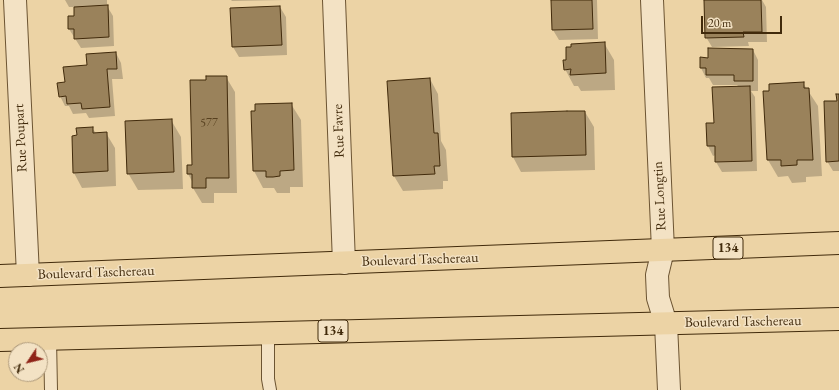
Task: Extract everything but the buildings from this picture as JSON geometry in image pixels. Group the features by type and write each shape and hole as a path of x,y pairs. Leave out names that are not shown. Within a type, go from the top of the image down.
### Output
{"main road":[{"name":"Boulevard Taschereau","path":"0,276 839,243"},
{"name":"Boulevard Taschereau","path":"0,340 839,319"}],"street":[{"name":"Rue Poupart","path":"15,0 28,275"},
{"name":"Rue Favre","path":"334,0 344,263"},
{"name":"Rue Longtin","path":"652,0 663,250 657,275 658,298 666,324 669,390"}],"lane":[{"path":"268,333 268,379 270,390"},
{"path":"50,339 52,390"}]}
